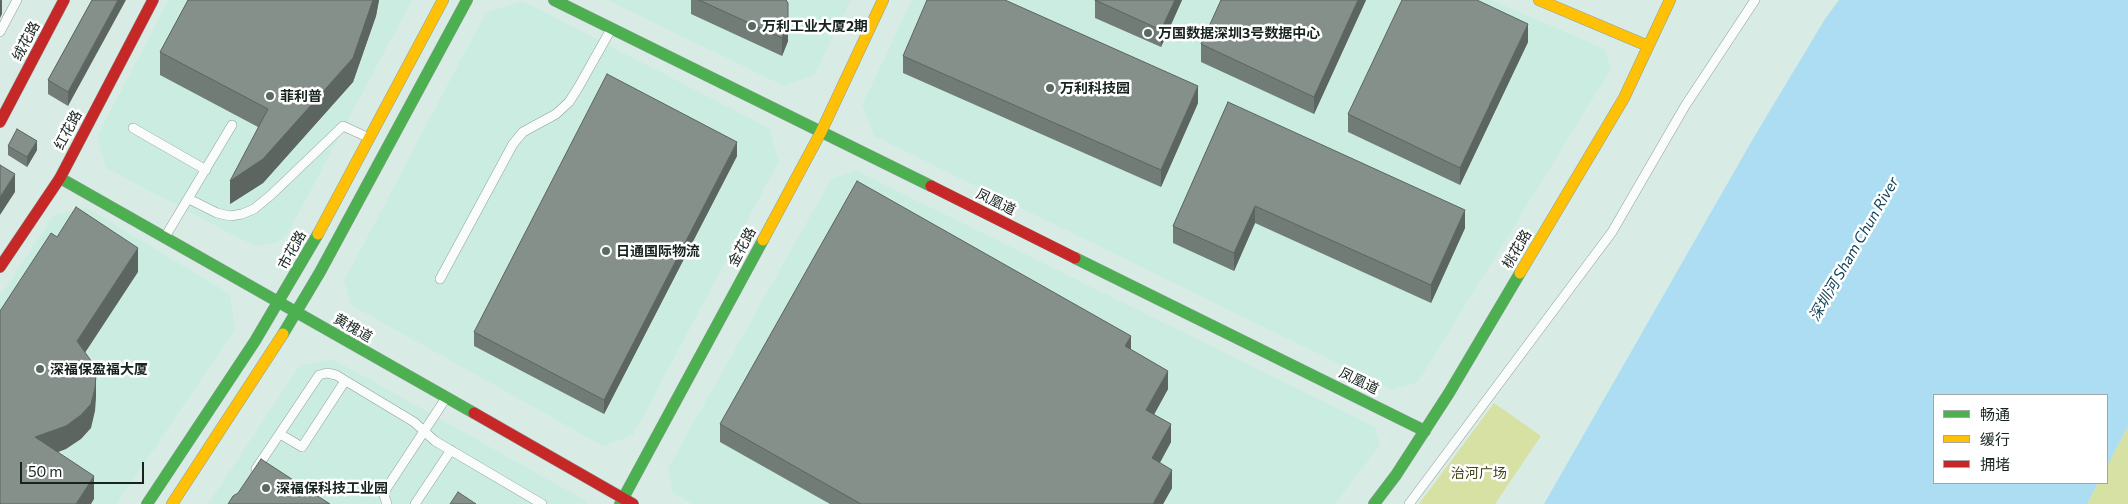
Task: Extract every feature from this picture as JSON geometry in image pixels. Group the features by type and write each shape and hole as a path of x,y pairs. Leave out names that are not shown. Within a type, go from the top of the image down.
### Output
{"street":[{"name":"绒花路","path":"0,122 64,0"},
{"name":"红花路","path":"0,267 60,178 153,0"},
{"name":"市花路","path":"147,504 279,302 303,262 443,0"},
{"path":"172,504 320,272 467,0"},
{"name":"凤凰道","path":"554,0 1425,431"},
{"name":"金花路","path":"625,502 821,132 882,0"},
{"path":"1539,0 1648,46"},
{"name":"桃花路","path":"1374,504 1450,394 1624,98 1670,0"},
{"name":"黄槐道","path":"60,178 625,502"}],"lane":[{"path":"0,32 17,0"},
{"path":"1409,504 1612,232 1685,106 1755,0"},
{"path":"440,279 513,144 523,132 556,114 569,102 611,28"},
{"path":"165,237 232,125"},
{"path":"189,199 217,213 230,216 242,214 254,209 271,195 343,126 369,138"},
{"path":"133,128 206,170"},
{"path":"253,474 319,375 322,373 332,374 414,422 434,441 542,504"},
{"path":"280,434 302,447 345,381"},
{"path":"387,504 384,495 386,489 446,398"},
{"path":"415,504 450,450"}],"shaded area":[{"path":"169,0 412,0 287,235 275,243 254,246 106,168 97,136"},
{"path":"607,0 851,0 814,75 784,86"},
{"path":"912,0 1491,0 1605,49 1611,69 1418,382 1392,390 874,136 862,105"},
{"path":"523,1 769,128 779,161 633,435 603,446 351,305 344,281 486,12"},
{"path":"855,170 1375,427 1380,445 1335,504 693,504 673,493 668,468 831,179"},
{"path":"87,208 230,294 235,329 117,504 0,504 0,296 54,215"},
{"path":"333,359 585,500 588,504 208,504 300,365"}],"green space":[{"name":"治河广场","path":"1494,403 1541,436 1495,504 1419,504"},
{"path":"2128,426 2128,504 2087,504 2097,484 2108,484 2108,464"}],"water":[{"name":"深圳河 Sham Chun River","path":"1839,0 2128,0 2128,426 2108,464 2108,394 1933,394 1933,484 2097,484 2087,504 1544,504 1754,137 1825,19"}],"building":[{"path":"92,0 118,0 68,92 48,80"},
{"name":"菲利普","path":"188,0 373,0 353,58 263,159 230,181 268,109 160,52"},
{"path":"699,0 786,0 788,3 788,23 782,38"},
{"name":"万利科技园","path":"927,0 1005,0 1198,86 1161,170 903,56"},
{"path":"1095,0 1175,0 1161,30"},
{"path":"1221,0 1358,0 1314,97 1201,44"},
{"path":"1402,0 1477,0 1528,24 1460,168 1348,114"},
{"name":"日通国际物流","path":"607,74 737,142 604,400 474,332"},
{"path":"1228,102 1465,210 1431,285 1255,206 1234,253 1173,226"},
{"path":"17,129 37,141 27,157 8,146"},
{"path":"0,165 15,174 0,197"},
{"path":"857,181 1131,336 1125,346 1168,371 1146,410 1171,424 1152,458 1172,470 1153,504 861,504 720,424"},
{"name":"深福保盈福大厦","path":"76,207 138,248 77,341 94,365 96,375 95,388 91,404 81,415 66,426 35,437 94,476 76,504 0,504 0,311 51,233 57,237"},
{"path":"261,459 330,504 228,504 233,496 238,493"},
{"path":"458,492 476,504 450,504"}],"traffic: fast":[{"path":"283,334 320,272 467,0"},
{"path":"554,0 931,186"},
{"path":"60,178 474,413"},
{"path":"147,504 255,341 318,234"},
{"path":"620,504 763,240"},
{"path":"1075,258 1425,431"},
{"path":"1374,504 1396,475 1449,393 1520,273"}],"traffic: slow":[{"path":"318,234 443,0"},
{"path":"763,240 821,132 883,0"},
{"path":"1539,0 1648,46"},
{"path":"1520,273 1624,98 1670,0"},
{"path":"172,504 283,334"}],"traffic: jam":[{"path":"0,122 64,0"},
{"path":"0,267 60,178 153,0"},
{"path":"931,186 1075,258"},
{"path":"474,413 633,504"}],"place":[{"name":"万利工业大厦2期","path":"752,26"},
{"name":"万国数据深圳3号数据中心","path":"1148,33"},
{"name":"万利科技园","path":"1050,88"},
{"name":"菲利普","path":"270,96"},
{"name":"日通国际物流","path":"606,251"},
{"name":"深福保盈福大厦","path":"40,369"},
{"name":"深福保科技工业园","path":"266,488"}]}
